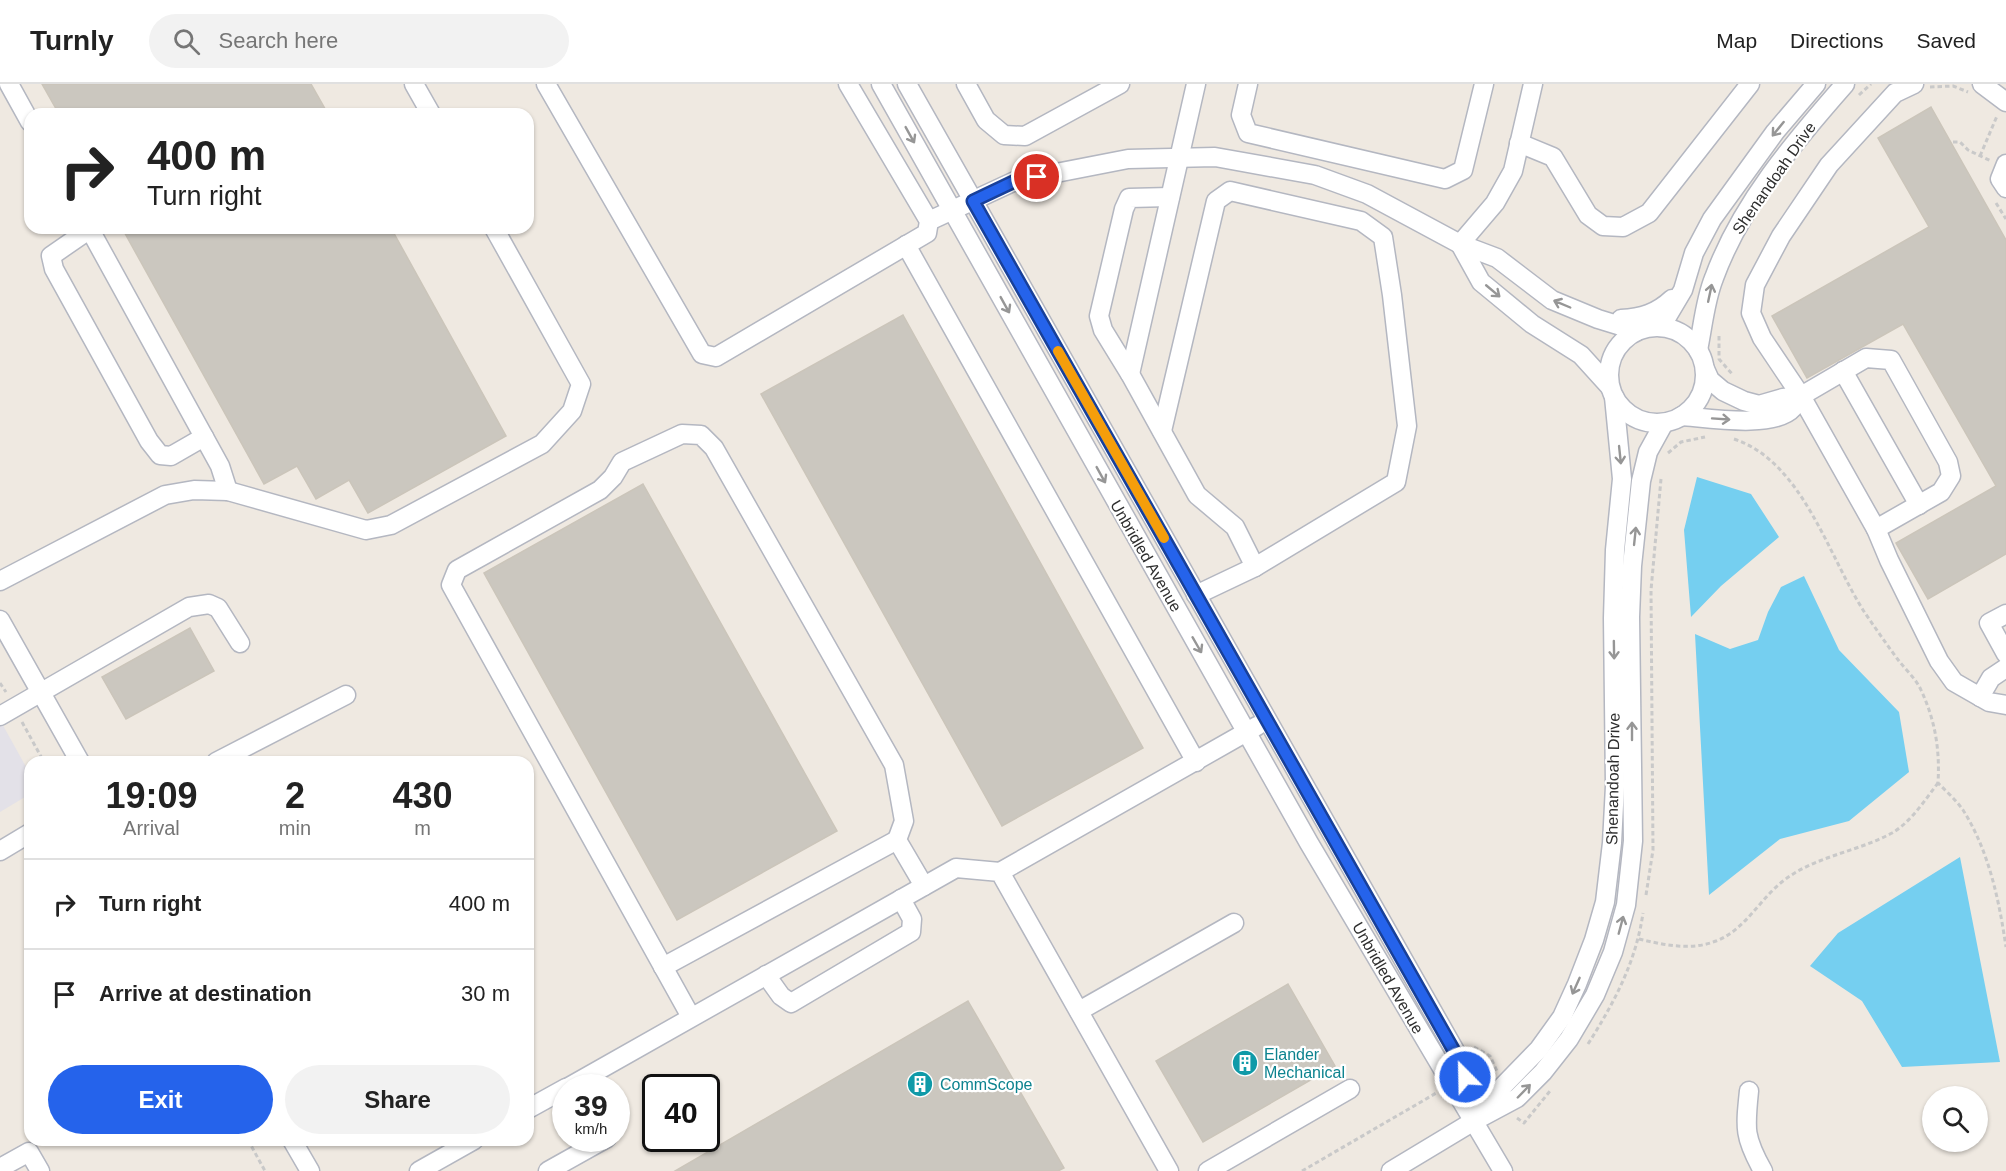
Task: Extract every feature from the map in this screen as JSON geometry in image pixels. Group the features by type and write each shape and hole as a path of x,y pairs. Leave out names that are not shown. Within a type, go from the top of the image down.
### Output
{"street":[{"path":"9,84 24,111"},
{"path":"414,84 428,108"},
{"path":"546,84 702,354 716,357 927,233 929,221 848,84"},
{"name":"Unbridled Avenue","path":"881,84 1246,732 1458,1081 1474,1121 1503,1171"},
{"name":"Unbridled Avenue","path":"907,84 1462,1065 1458,1081"},
{"path":"966,84 986,120 1004,135 1025,136 1120,84"},
{"path":"1130,374 1196,84"},
{"path":"1248,84 1241,115 1248,133 1445,179 1463,170 1484,84"},
{"path":"1460,244 1495,203 1513,171 1533,84"},
{"path":"1519,144 1554,157 1588,216 1603,226 1623,227 1650,213 1750,84"},
{"name":"Shenandoah Drive","path":"1660,327 1683,290 1694,253 1712,219 1774,132 1816,84"},
{"path":"1917,88 1895,93 1829,165 1781,236 1755,285 1751,313 1762,338 1801,396 1876,529 1939,660 1954,682 1989,702 2006,705"},
{"path":"1978,89 2002,107"},
{"name":"Shenandoah Drive","path":"1698,350 1713,279 1738,226 1797,138 1850,91"},
{"path":"1265,199 1280,140"},
{"path":"929,221 1015,181 1128,159 1215,157 1315,175 1367,194 1460,244 1497,258 1552,300 1598,319 1637,331"},
{"path":"1361,220 1373,164"},
{"path":"2006,164 2000,179 2006,188"},
{"path":"1162,431 1215,201 1230,191 1361,220 1383,237 1407,426 1396,482 1255,567 1196,595"},
{"path":"1170,196 1129,198 1124,208 1099,315 1104,330 1197,495 1235,527 1255,567"},
{"path":"82,234 51,256 54,269 149,441 160,455 171,456 204,437"},
{"path":"92,234 220,466 228,491"},
{"path":"0,581 165,495 194,490 228,491 366,530 391,525 542,444 572,411 581,384 497,234"},
{"path":"1460,244 1482,282 1532,324 1581,355 1623,409 1635,418 1649,423 1664,423 1682,416 1701,396 1705,382 1705,369"},
{"path":"906,245 1196,762"},
{"path":"1598,319 1637,318 1652,313 1660,310 1683,290"},
{"path":"1612,392 1608,372 1612,356 1620,344 1631,333 1645,328 1660,327 1675,330 1688,338 1698,350 1710,380 1723,391 1760,412"},
{"path":"1682,416 1718,419 1760,412 1783,398 1801,396 1866,358 1892,360 1948,462 1952,476 1941,492 1876,529"},
{"path":"1843,371 1919,505"},
{"name":"Shenandoah Drive","path":"1474,1121 1503,1086 1539,1049 1562,1017 1594,940 1605,902 1614,820 1613,618 1615,550 1622,479 1612,392"},
{"name":"Shenandoah Drive","path":"1390,1171 1474,1121 1511,1103 1543,1072 1569,1039 1595,995 1613,952 1626,905 1633,841 1630,617 1632,566 1641,481 1648,452 1664,423"},
{"path":"663,967 897,840 904,820 894,765 714,448 701,435 682,434 622,462 613,477 600,490 457,570 451,585 663,967 691,1017"},
{"path":"0,716 189,607 209,604 218,608 240,643"},
{"path":"2006,614 1989,623 2006,654"},
{"path":"0,620 77,756"},
{"path":"1980,697 1991,678 2006,668"},
{"path":"228,756 346,695"},
{"path":"603,1074 691,1017 924,885 956,868 1000,872 1267,720"},
{"path":"0,851 24,836"},
{"path":"897,840 924,885"},
{"path":"1000,872 1169,1171"},
{"path":"766,975 781,996 791,1003 911,932 912,919 901,899"},
{"path":"1079,1011 1234,923"},
{"path":"1208,1171 1350,1089"},
{"path":"1749,1091 1745,1128 1753,1153 1763,1171"},
{"path":"534,1106 552,1096"},
{"path":"295,1146 310,1171"},
{"path":"419,1171 463,1146"},
{"path":"0,1168 29,1152 40,1171"},
{"path":"548,1171 582,1152"}],"path":[{"path":"1850,91 1871,84"},
{"path":"1917,88 1953,86 1978,89"},
{"path":"1980,156 2002,107"},
{"path":"1719,329 1719,359 1736,380 1730,395"},
{"path":"1665,459 1667,454 1681,442 1697,437 1717,436 1718,419"},
{"path":"1639,939 1661,944 1695,947 1716,941 1734,932 1783,882 1803,868 1893,832 1912,816 1938,783 1940,760 1937,735 1920,687 1880,636 1862,608 1793,485 1763,454 1743,442 1728,437"},
{"path":"1584,1052 1613,1004 1639,939 1653,850 1651,590 1661,478"},
{"path":"1938,783 1962,809 1981,845 1995,885 2006,947"},
{"path":"1469,1040 1474,1048 1490,1056 1503,1086"},
{"path":"1302,1171 1458,1081 1489,1061 1490,1056"},
{"path":"1511,1103 1518,1120 1524,1123 1554,1087"},
{"path":"251,1146 265,1171"}],"shaded area":[{"path":"0,720 24,763 24,798 0,812"}],"water":[{"path":"1697,477 1751,494 1779,537 1721,586 1691,617 1684,530"},
{"path":"1804,576 1839,650 1899,712 1909,772 1849,821 1780,839 1709,895 1695,634 1730,649 1758,640 1768,612 1781,587"},
{"path":"1960,857 2000,1062 1902,1067 1862,1001 1810,966 1838,933"}],"building":[{"path":"42,84 311,84 325,108 56,108"},
{"path":"1931,107 2006,240 2006,554 1928,599 1896,543 1996,486 1903,324 1807,378 1772,316 1929,227 1878,138"},
{"path":"125,234 394,234 506,436 368,513 349,480 316,499 297,466 264,484"},
{"path":"903,315 1143,748 1002,826 761,394"},
{"path":"643,484 837,831 677,920 484,573"},
{"path":"190,628 214,671 126,719 102,677"},
{"name":"Elander Mechanical","path":"1288,984 1335,1066 1203,1142 1156,1061"},
{"name":"CommScope","path":"968,1001 1064,1168 1058,1171 675,1171 708,1152 720,1152 720,1145"}],"slow traffic":[{"path":"1058,351 1164,538"}],"place":[{"name":"Elander Mechanical","path":"1245,1063"},
{"name":"CommScope","path":"920,1084"}],"route":[{"path":"1037,177 1015,181 973,201 1462,1065 1465,1077"}]}
